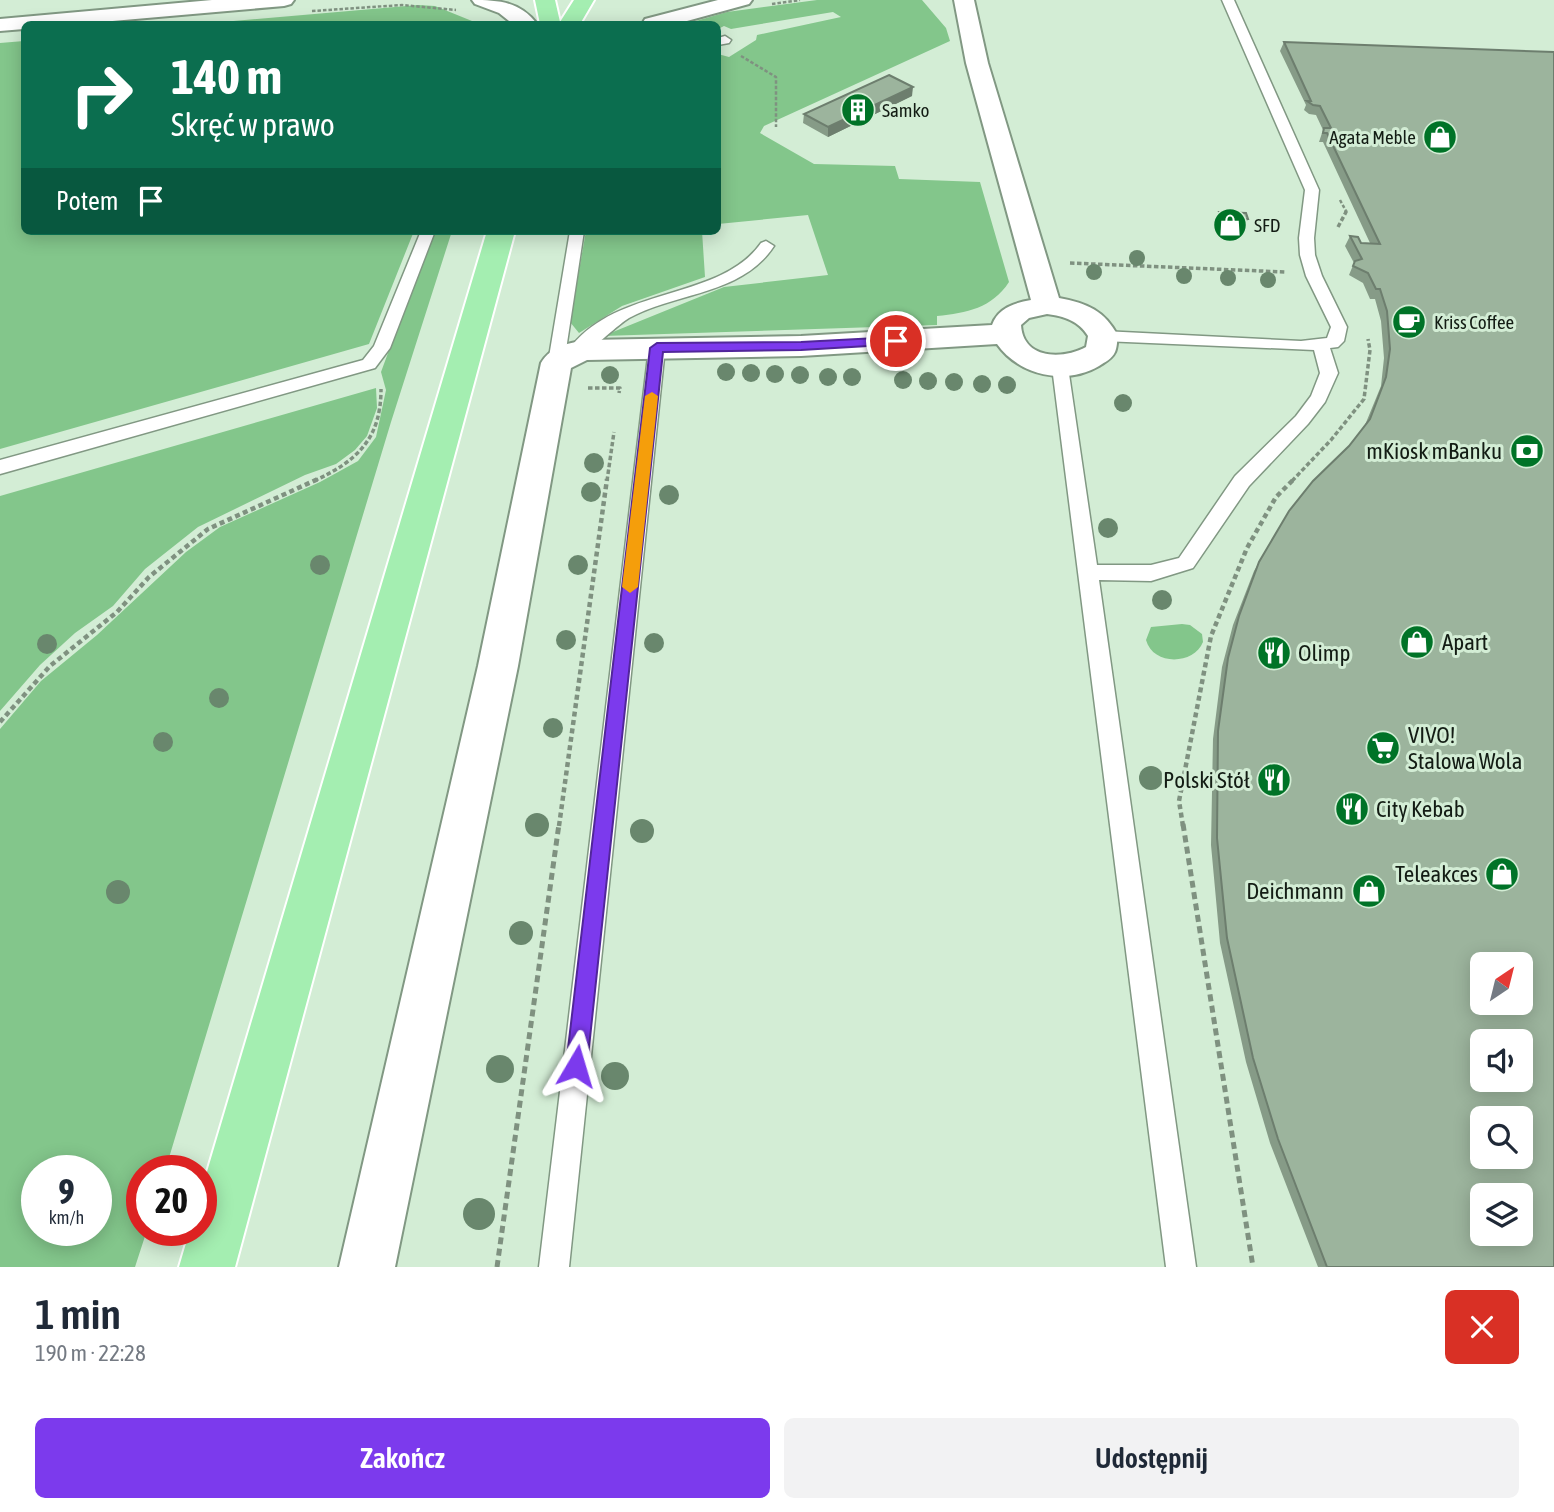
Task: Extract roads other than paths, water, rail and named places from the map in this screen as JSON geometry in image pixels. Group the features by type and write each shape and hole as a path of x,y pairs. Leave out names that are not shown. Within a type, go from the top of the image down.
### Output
{"main road":[{"path":"545,0 549,21"},
{"path":"572,21 584,0"},
{"path":"206,1267 501,235"}],"street":[{"path":"0,9 104,0"},
{"path":"45,21 284,0"},
{"path":"482,0 506,9 522,21"},
{"path":"664,21 742,0"},
{"path":"964,0 977,63 1047,305"},
{"path":"0,25 21,23"},
{"path":"1047,305 1069,308 1087,317 1100,329 1103,336 1100,352 1093,359 1072,366 1040,363 1023,356 1011,346 1005,334 1011,317 1020,310 1047,305"},
{"path":"367,1267 566,357 657,348 801,346 1005,334"}],"lane":[{"path":"1103,336 1321,345 1332,343 1338,337 1339,327 1315,274 1306,244 1314,201 1312,190 1228,0"},
{"path":"0,467 369,364 382,348 426,235"},
{"path":"566,357 577,235"},
{"path":"566,357 631,311 751,265 766,246"},
{"path":"1087,572 1157,573 1174,570 1186,563 1242,481 1302,420 1319,398 1329,373 1321,345"},
{"path":"554,1267 657,348"},
{"path":"1059,366 1181,1267"}],"place":[{"name":"Samko","path":"858,110"},
{"name":"Agata Meble","path":"1440,137"},
{"name":"SFD","path":"1230,225"},
{"name":"Kriss Coffee","path":"1409,322"},
{"name":"mKiosk mBanku","path":"1527,451"},
{"name":"Apart","path":"1417,642"},
{"name":"Olimp","path":"1274,653"},
{"name":"VIVO! Stalowa Wola","path":"1383,748"},
{"name":"Polski Stół","path":"1274,780"},
{"name":"City Kebab","path":"1352,809"},
{"name":"Teleakces","path":"1502,874"},
{"name":"Deichmann","path":"1369,891"}]}
